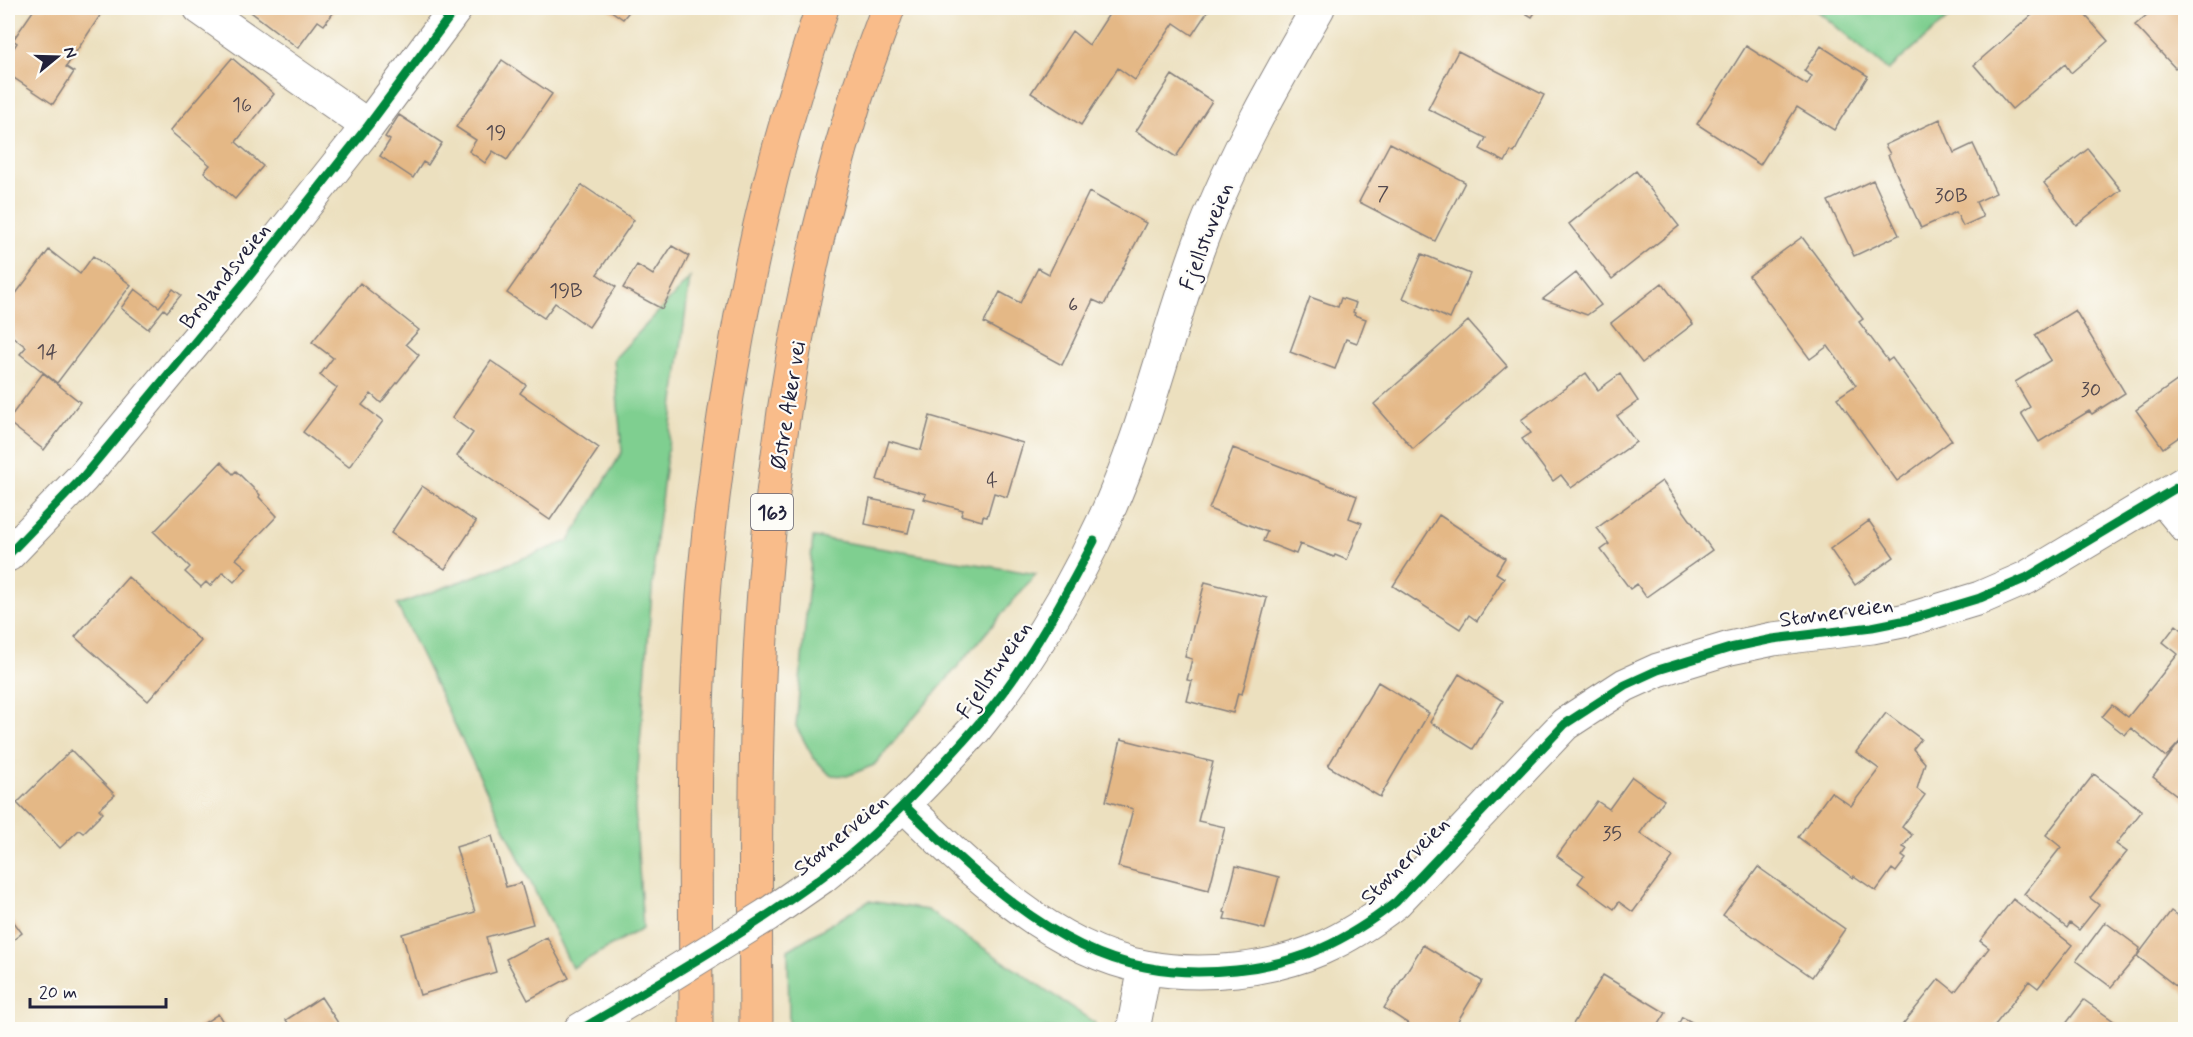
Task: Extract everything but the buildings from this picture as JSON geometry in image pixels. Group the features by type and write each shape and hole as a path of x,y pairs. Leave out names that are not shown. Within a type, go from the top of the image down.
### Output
{"highway":[{"path":"696,1029 696,796 699,672 706,562 718,453 733,353 769,185 793,98 822,8"},
{"name":"Østre Aker vei","path":"756,1029 755,784 764,596 777,463 791,369 825,210 852,110 888,8"}],"street":[{"path":"200,8 368,126"},
{"name":"Brolandsveien","path":"8,555 83,477 243,284 368,126 456,8"},
{"name":"Fjellstuveien","path":"904,805 975,730 1023,665 1069,589 1105,518 1135,445 1202,235 1222,188 1281,73 1318,8"},
{"path":"2174,490 2186,527"},
{"name":"Stovnerveien","path":"580,1029 767,915 822,877 863,844 904,805 963,863 1006,898 1046,925 1085,946 1118,960 1145,967 1184,972 1220,972 1264,967 1327,947 1353,933 1396,902 1564,724 1625,686 1658,670 1730,648 1773,639 1872,627 1907,620 1980,598 2036,573 2174,490"},
{"path":"1133,1029 1145,967"}],"green space":[{"path":"1814,8 1960,8 1888,70"},
{"path":"690,278 656,539 635,808 643,928 572,968 397,605 569,541 622,452 614,359"},
{"path":"813,537 1036,574 874,765 847,776 830,775 813,757 796,726"},
{"path":"869,901 927,910 1095,1023 1093,1029 789,1029 788,950"}],"cycle path":[{"path":"8,555 83,477 243,284 368,126 456,8"},
{"path":"904,805 984,880 1014,904 1077,944 1111,958 1145,967 1190,972 1236,970 1281,962 1302,956 1340,939 1359,929 1396,902 1565,724 1625,685 1658,670 1730,648 1773,639 1872,627 1907,620 1980,598 2026,578 2186,482"},
{"path":"580,1030 764,918 837,866 880,829 957,748 1003,693 1043,633 1094,541"}]}
